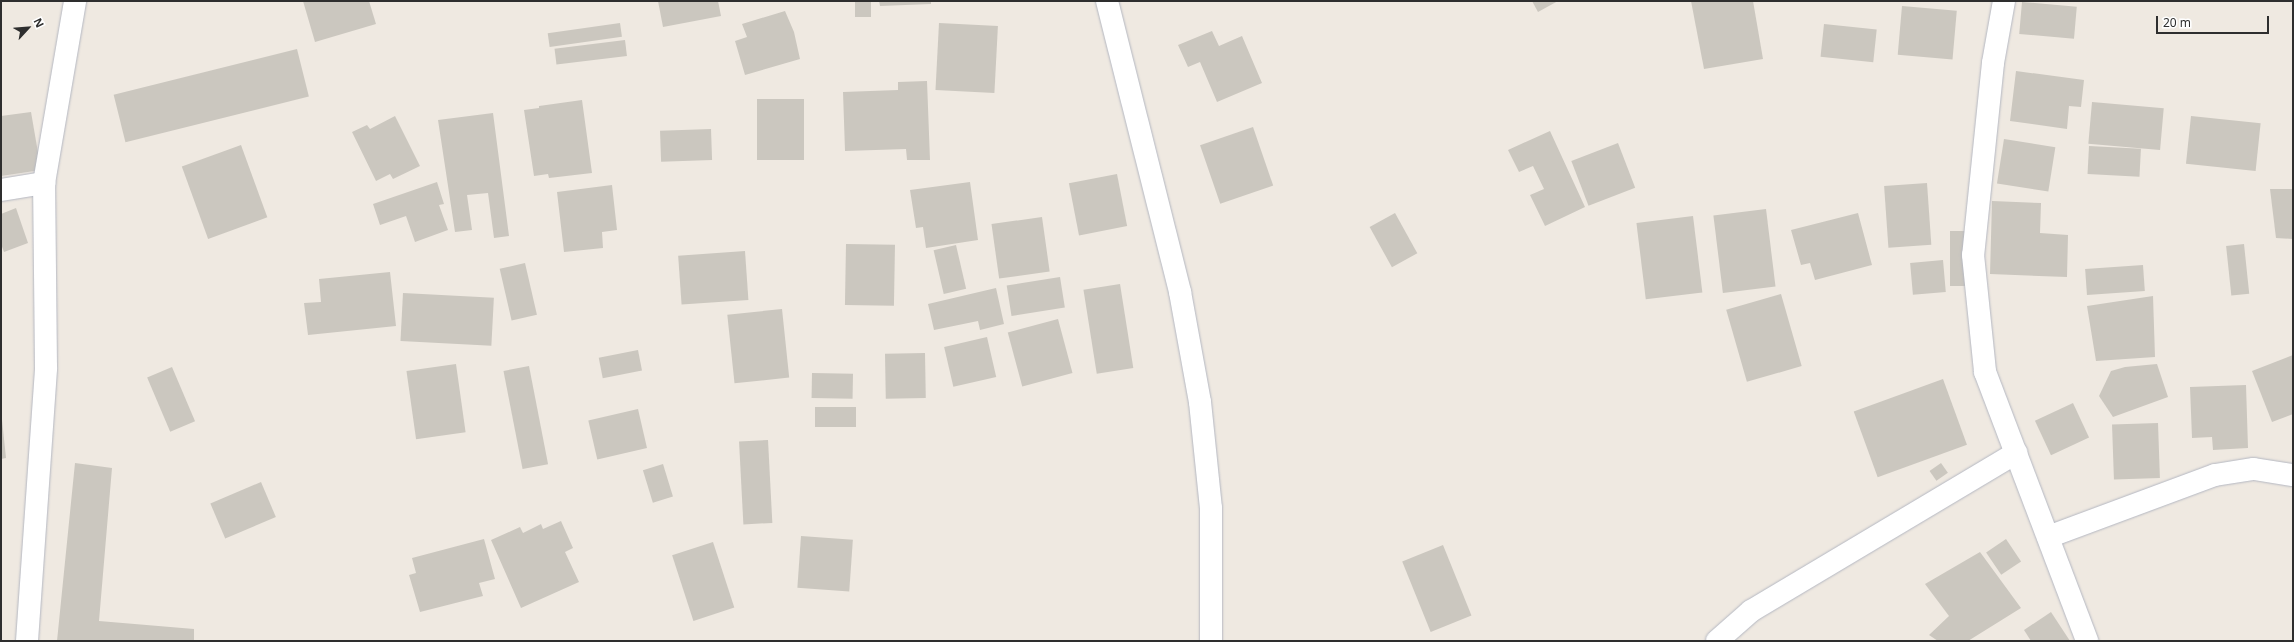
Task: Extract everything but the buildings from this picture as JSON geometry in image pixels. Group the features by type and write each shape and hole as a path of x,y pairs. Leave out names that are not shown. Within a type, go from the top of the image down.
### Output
{"street":[{"path":"27,641 46,368 44,183 75,1"},
{"path":"1107,1 1180,292 1200,402 1211,508 1211,641"},
{"path":"2004,1 1993,63 1973,255 1985,372 2087,641"},
{"path":"1,190 44,183"},
{"path":"1717,641 1752,611 2016,453"},
{"path":"2048,537 2215,476 2254,469 2293,475"}]}
